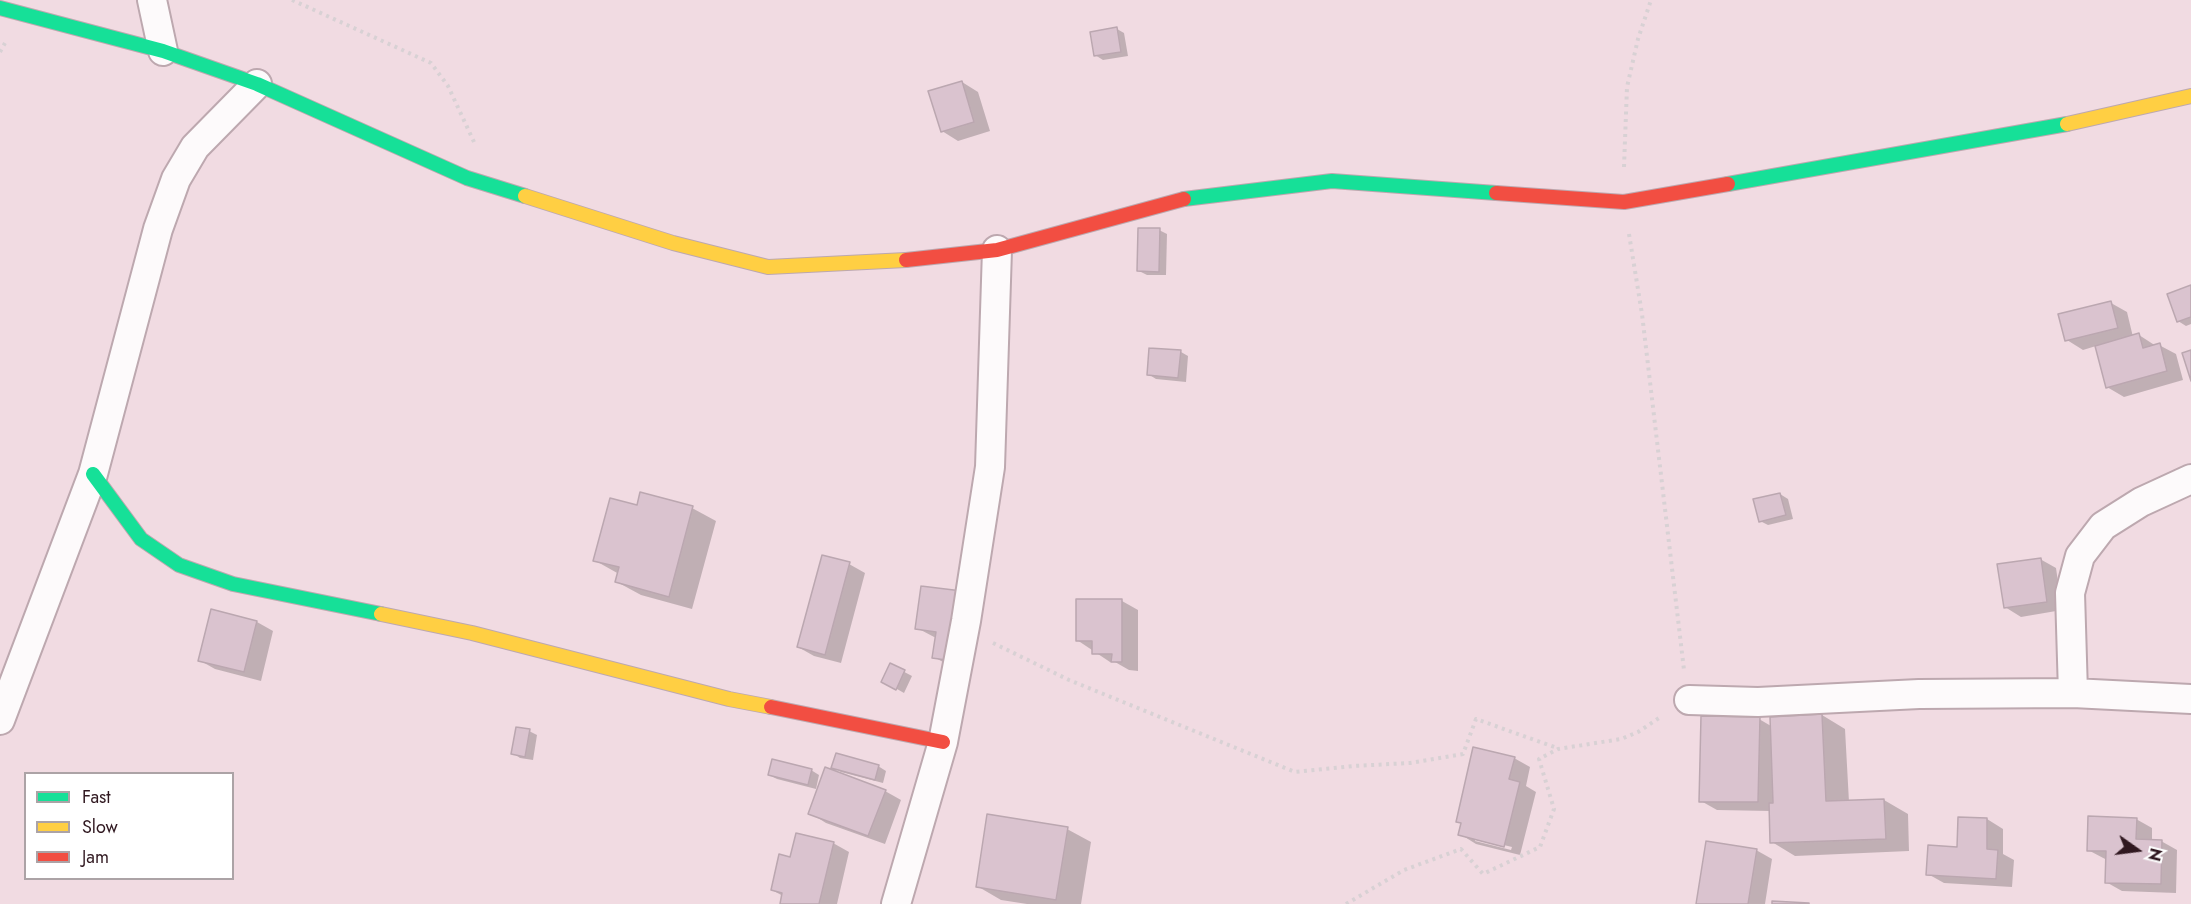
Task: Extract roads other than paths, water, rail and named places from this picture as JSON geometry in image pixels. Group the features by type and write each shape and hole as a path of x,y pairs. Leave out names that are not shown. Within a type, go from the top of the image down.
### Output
{"street":[{"path":"152,0 163,51"},
{"path":"0,8 163,51 257,84 467,178 672,243 768,267 895,261 997,250 1174,200 1332,181 1624,202 2041,130 2191,96"},
{"path":"0,720 93,474 158,229 176,179 195,147 257,84"},
{"path":"896,904 943,742 990,466 997,250"},
{"path":"93,474 141,539 179,565 233,584 472,633 729,699 943,742"},
{"path":"2073,693 2070,592 2080,556 2103,526 2141,502 2191,479"},
{"path":"1689,700 1758,702 1919,694 2073,693 2191,699"}]}
